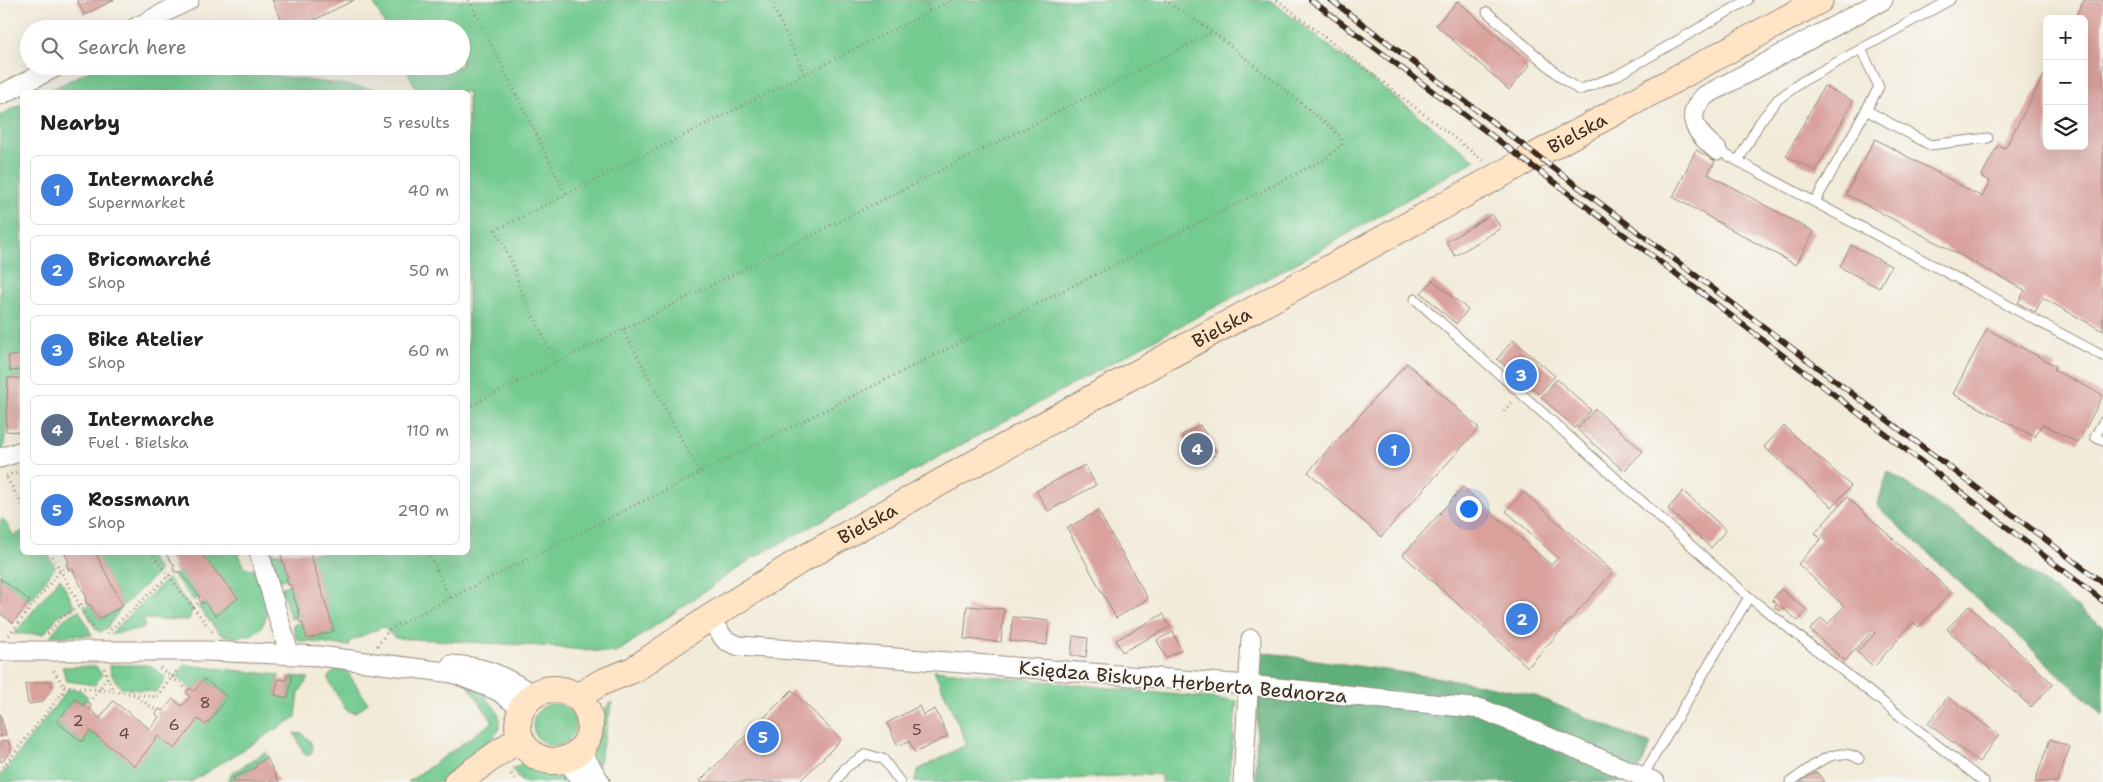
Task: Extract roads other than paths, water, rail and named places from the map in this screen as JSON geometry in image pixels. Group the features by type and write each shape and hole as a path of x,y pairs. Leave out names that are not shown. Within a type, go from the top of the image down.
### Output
{"main road":[{"name":"Bielska","path":"582,705 612,695 633,670 709,618 801,560 1820,0"},
{"path":"556,689 567,691 582,705 589,732 573,754 554,761 542,759 526,746 518,728 524,700 545,690 556,689"},
{"path":"457,782 526,746"},
{"path":"482,782 526,746"}],"street":[{"path":"150,20 189,0"},
{"path":"1717,150 1705,141 1696,127 1692,115 1696,104 1706,95 1883,0"},
{"path":"0,95 40,75"},
{"path":"0,458 20,452"},
{"path":"260,555 289,654"},
{"name":"Księdza Biskupa Herberta Bednorza","path":"709,618 725,640 739,646 1248,685 1482,709 1645,780"},
{"path":"1243,782 1250,639"},
{"path":"7,650 289,654 453,673 524,700"},
{"path":"451,665 478,666 505,677 524,700"},
{"path":"573,754 583,782"},
{"path":"573,754 600,782"}],"lane":[{"path":"1487,12 1578,90 1616,76 1748,0"},
{"path":"1738,161 1760,122 1777,100 1803,81 1950,0"},
{"path":"1815,202 1879,87 1861,49"},
{"path":"1866,110 1930,145 1988,138"},
{"path":"1717,150 2103,356"},
{"path":"1415,299 1749,596 1984,782"},
{"path":"2103,422 2095,437 2103,441"},
{"path":"1645,780 1749,596"},
{"path":"1790,782 1833,755 1850,753 1859,759"},
{"path":"836,782 845,768 866,754 883,759 896,780"}],"railway":[{"path":"1311,0 1699,291 2103,601"},
{"path":"1331,0 2103,583"}],"place":[{"name":"Bike Atelier","path":"1521,375"},
{"name":"Intermarche","path":"1197,449"},
{"name":"Intermarché","path":"1394,450"},
{"name":"Bricomarché","path":"1522,619"},
{"name":"Rossmann","path":"763,737"}]}
